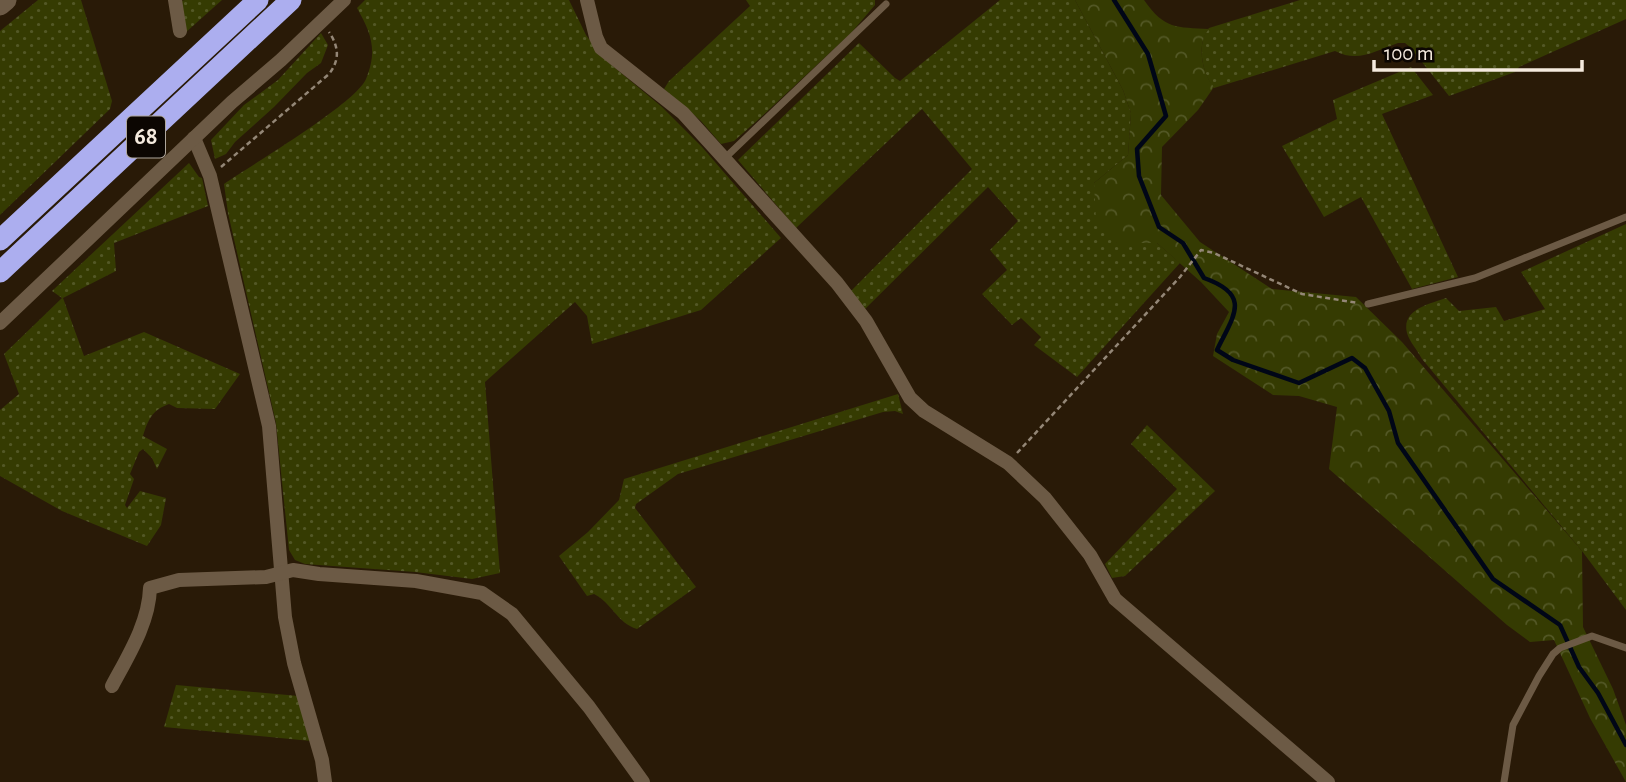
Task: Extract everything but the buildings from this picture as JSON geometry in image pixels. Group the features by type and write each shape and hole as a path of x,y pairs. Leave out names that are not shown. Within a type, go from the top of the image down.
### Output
{"highway":[{"name":"68","path":"0,240 258,0"},
{"name":"68","path":"0,272 291,0"}],"main road":[{"path":"0,5 6,0"}],"street":[{"path":"175,0 180,32"},
{"path":"0,323 232,102 344,0"},
{"path":"587,0 601,48 683,113 837,283 866,321 910,398 924,411 1008,463 1045,498 1090,555 1115,599 1328,782"},
{"path":"194,138 210,176 269,426 285,617 294,663 322,760 325,782"},
{"path":"111,686 144,621 150,588 179,580 253,578 293,570 416,581 482,593 512,614 589,707 643,782"}],"lane":[{"path":"724,159 886,5"},
{"path":"1368,304 1475,278 1626,217"},
{"path":"1504,782 1513,725 1553,654 1560,648 1592,636 1626,648"}],"path":[{"path":"210,176 336,65 338,55 331,35"},
{"path":"1008,463 1181,276 1201,250 1214,253 1302,294 1368,304"}],"green space":[{"path":"38,0 81,0 112,101 110,109 0,215 0,31"},
{"path":"222,0 185,33 181,1"},
{"path":"365,0 569,0 586,35 603,58 662,107 702,147 781,238 701,310 592,344 587,316 575,302 485,382 500,573 472,579 305,564 295,560 289,550 276,423 228,213 224,184 324,118 358,90 366,79 372,59 369,34 357,8"},
{"path":"746,0 875,0 875,5 851,33 759,119 734,141 721,144 701,121 664,89 669,81 750,6"},
{"path":"1000,0 1075,0 1123,90 1131,113 1128,155 1094,183 1117,243 1157,243 1180,263 1077,377 1034,345 1041,337 1021,318 1012,325 982,294 1007,270 990,250 1018,221 988,187 865,309 850,292 972,169 922,109 796,228 738,160 859,43 900,81"},
{"path":"1075,0 1144,0 1165,22 1188,28 1209,29 1203,42 1202,58 1206,74 1214,87 1198,110 1162,147 1161,195 1200,242 1272,289 1356,297 1402,342 1582,551 1583,627 1613,689 1626,725 1626,782 1590,718 1554,640 1530,642 1507,625 1329,469 1337,407 1299,396 1273,395 1213,356 1217,334 1229,312 1201,282 1157,243 1117,243 1096,220 1094,183 1128,155 1131,113 1123,90"},
{"path":"1300,0 1626,0 1626,19 1519,67 1515,72 1449,96 1405,43 1359,56 1335,51 1214,88 1206,75 1202,58 1203,42 1209,28"},
{"path":"321,33 328,45 321,63 307,73 235,142 226,154 215,159 211,140 244,105 278,80"},
{"path":"1411,67 1433,95 1382,114 1458,277 1412,289 1361,197 1324,217 1282,146 1337,119 1333,100"},
{"path":"189,163 202,178 208,206 114,243 116,271 63,298 84,356 144,332 240,374 215,409 177,408 169,404 158,409 149,420 143,436 167,449 157,469 152,458 143,449 139,452 130,474 134,479 125,505 127,508 140,491 166,498 161,525 147,546 62,511 0,476 0,410 19,394 4,354 62,298 52,291"},
{"path":"1626,224 1626,610 1582,551 1422,359 1408,336 1406,325 1412,313 1446,298 1459,311 1496,307 1504,321 1545,309 1521,272"},
{"path":"898,394 903,414 895,411 883,412 678,474 636,504 635,508 696,587 637,629 624,622 594,594 587,596 559,556 588,532 619,500 624,479"},
{"path":"1147,425 1215,491 1125,576 1112,578 1105,564 1177,489 1131,444"},
{"path":"176,685 299,696 311,741 164,727"}],"waterway":[{"path":"1114,0 1148,54 1166,116 1137,149 1139,176 1159,227 1183,243 1204,278 1219,285 1234,299 1233,316 1217,350 1233,360 1299,383 1352,358 1365,368 1389,411 1398,443 1493,579 1560,625 1579,667 1598,693 1626,745"}]}
